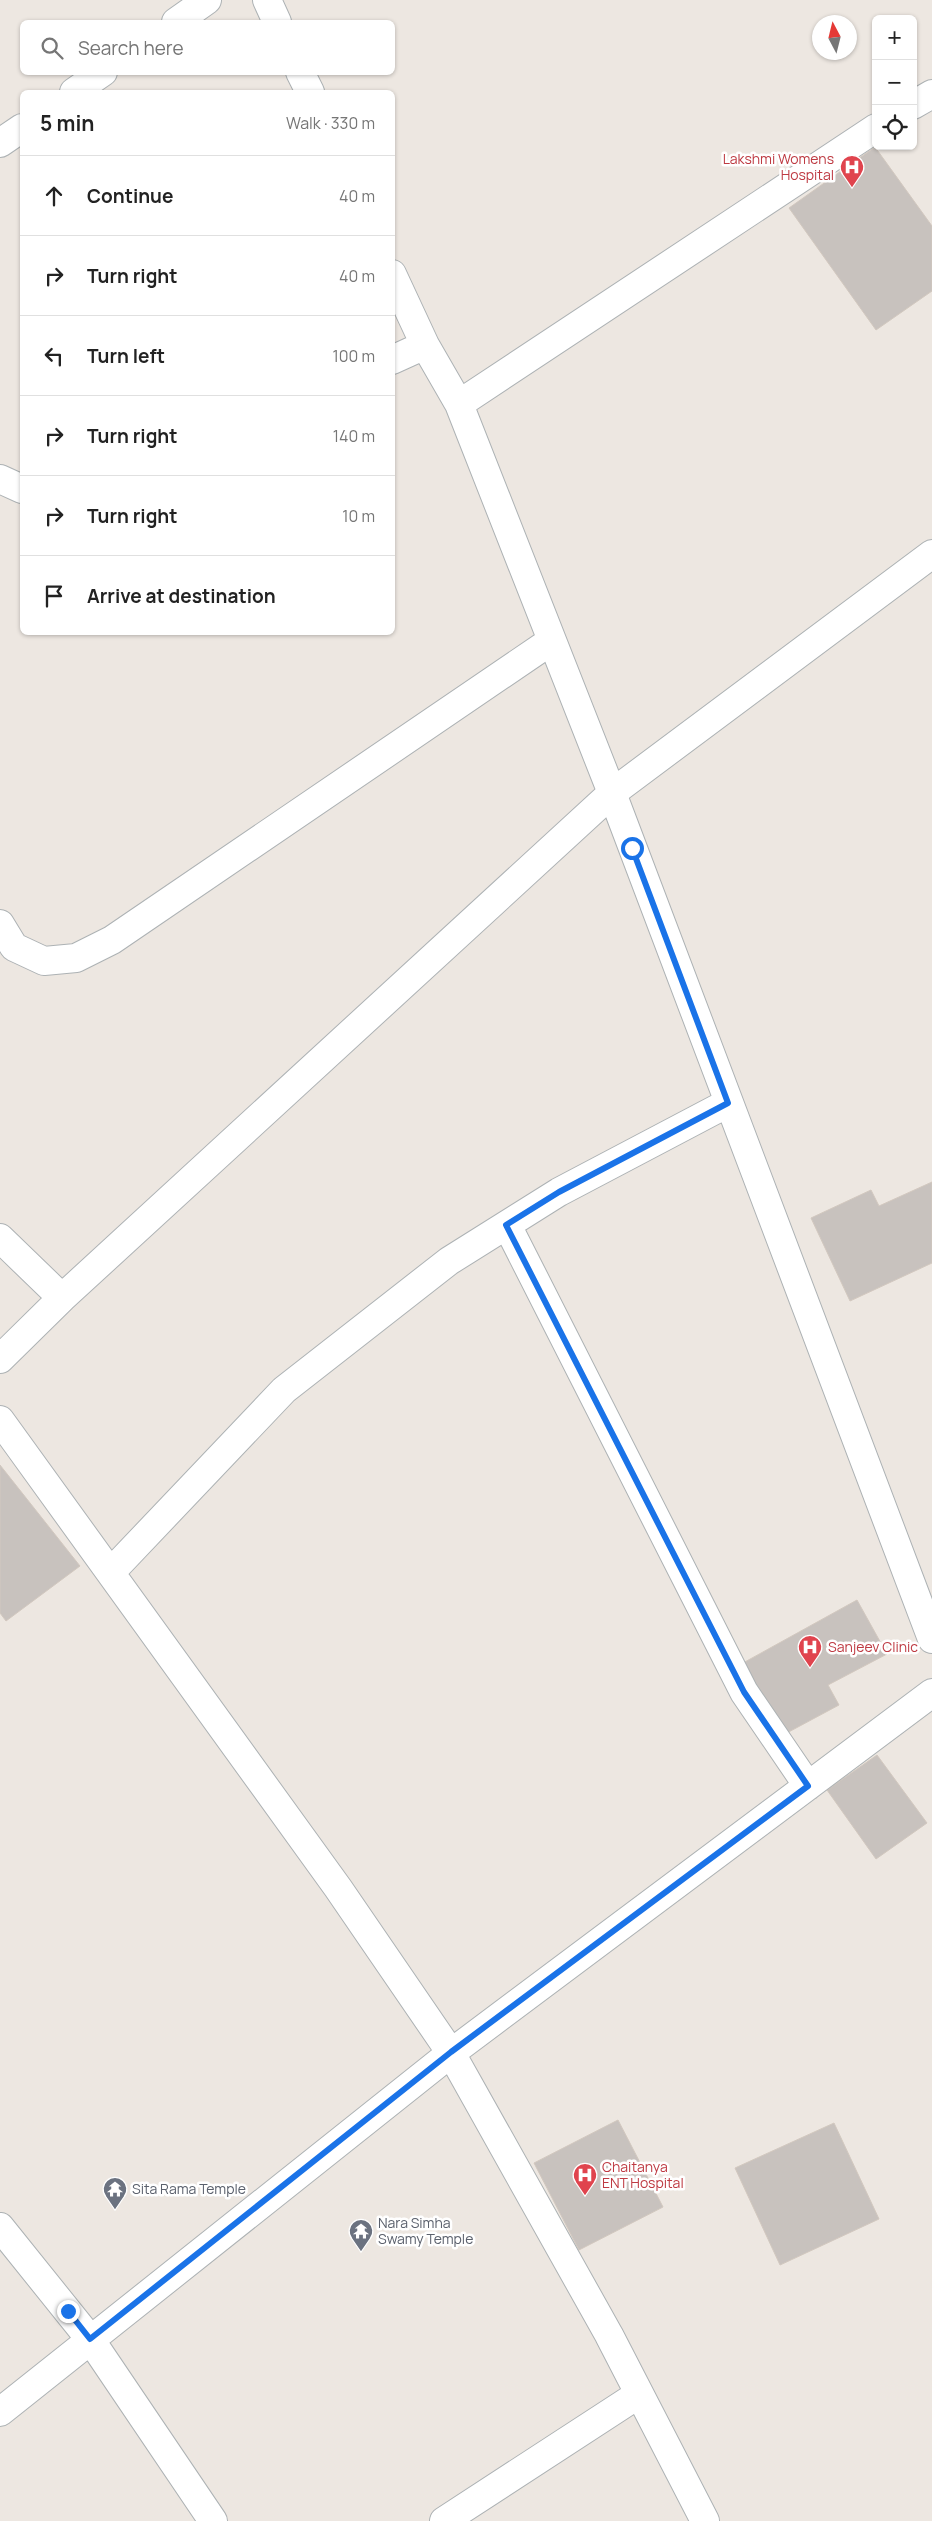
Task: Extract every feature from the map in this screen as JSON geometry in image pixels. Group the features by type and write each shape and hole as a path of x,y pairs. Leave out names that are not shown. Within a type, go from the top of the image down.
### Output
{"street":[{"path":"179,20 207,0"},
{"path":"267,0 277,20"},
{"path":"77,90 99,75"},
{"path":"302,75 309,90"},
{"path":"917,103 932,94"},
{"path":"0,143 20,129"},
{"path":"460,404 872,131"},
{"path":"395,280 425,345 460,404 612,793 932,1639"},
{"path":"395,359 425,345"},
{"path":"0,479 20,488"},
{"path":"0,1359 62,1298 612,793 932,554"},
{"path":"0,924 14,947 44,962 76,958 112,940 551,641"},
{"path":"111,1572 284,1390 449,1261 559,1192 728,1103"},
{"path":"506,1225 744,1692 808,1786"},
{"path":"0,1238 62,1298"},
{"path":"0,1420 338,1888 451,2052 604,2326 705,2521"},
{"path":"0,2412 451,2052 932,1693"},
{"path":"0,2227 90,2339 213,2521"},
{"path":"444,2521 639,2394"}],"building":[{"path":"872,149 877,150 932,226 932,291 876,330 789,208"},
{"path":"932,1182 932,1263 850,1301 811,1218 871,1190 879,1206"},
{"path":"0,1465 80,1566 6,1621 0,1613"},
{"path":"857,1600 887,1654 828,1685 839,1705 783,1735 743,1663"},
{"path":"877,1755 927,1823 876,1859 827,1790"},
{"path":"618,2120 663,2207 579,2250 534,2163"},
{"path":"834,2123 879,2219 780,2265 735,2168"}],"place":[{"name":"Lakshmi Womens Hospital","path":"852,188"},
{"name":"Sanjeev Clinic","path":"810,1668"},
{"name":"Chaitanya ENT Hospital","path":"585,2196"},
{"name":"Sita Rama Temple","path":"115,2210"},
{"name":"Nara Simha Swamy Temple","path":"361,2252"}],"route":[{"path":"68,2311 90,2339 451,2052 808,1786 744,1692 506,1225 559,1192 728,1103 632,848"}]}
